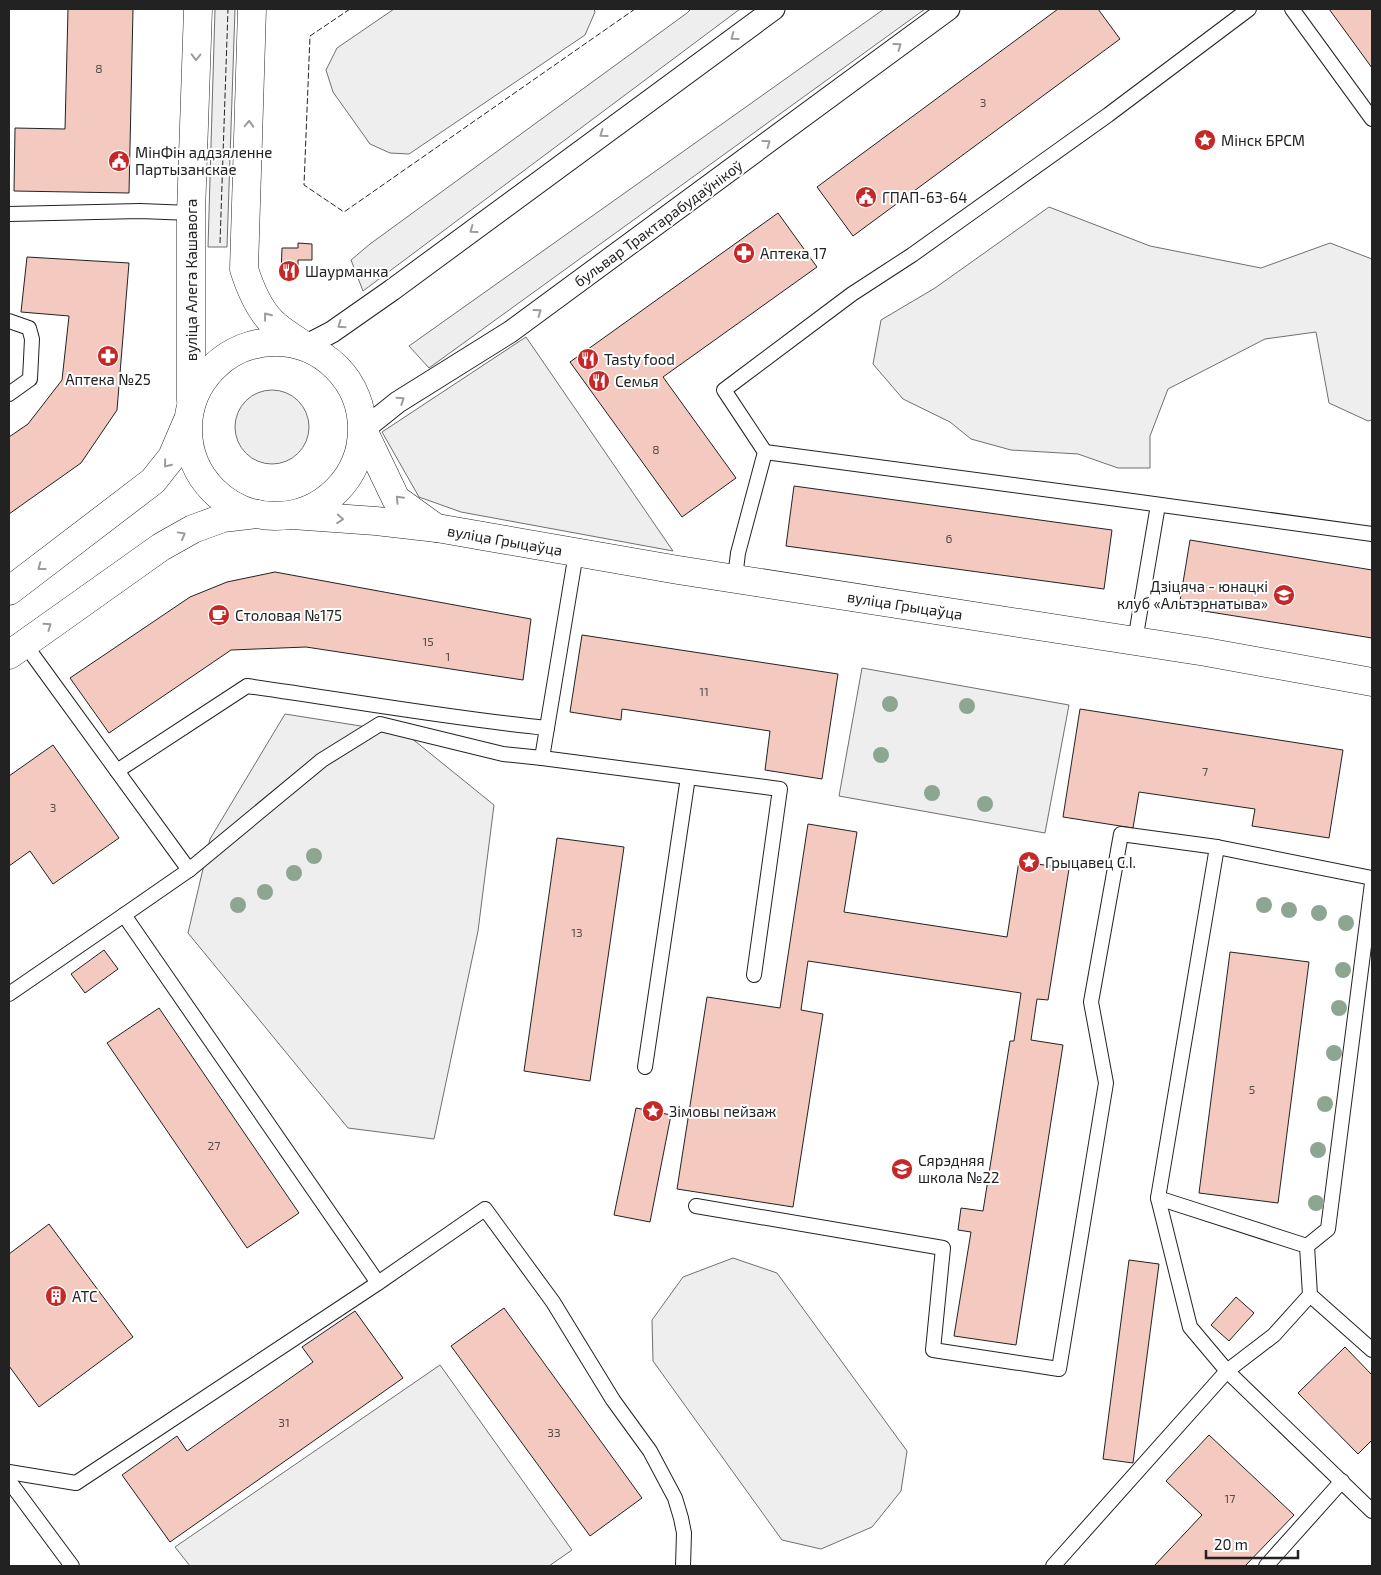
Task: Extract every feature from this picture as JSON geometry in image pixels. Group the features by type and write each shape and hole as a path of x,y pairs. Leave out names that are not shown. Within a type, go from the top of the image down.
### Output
{"main road":[{"name":"вуліца Алега Кашавога","path":"9,591 153,480 172,457 189,411 191,213 198,9"},
{"path":"16,649 161,547 193,528 223,518 257,514 292,515 320,504 342,486 357,461 363,430 361,411 350,382 324,356 305,346 273,323 258,305 244,269 252,9"},
{"path":"257,514 240,509 216,494 204,481 195,465 189,446 189,411 204,377 226,356 249,345 274,341 305,346"},
{"name":"вуліца Грыцаўца","path":"363,430 396,499 437,528"},
{"name":"вуліца Грыцаўца","path":"292,515 376,521 437,528 576,553 1135,641 1372,682"}],"street":[{"path":"305,346 332,332 392,290 774,9"},
{"name":"бульвар Трактарабудаўнікоў","path":"363,430 398,402 510,332 949,9"}],"lane":[{"path":"735,578 738,553 765,452 724,390 852,294 912,255 1108,115 1249,9"},
{"path":"1292,9 1372,119"},
{"path":"9,214 140,211 191,213"},
{"path":"9,321 29,328 32,339 30,379 9,394"},
{"path":"765,452 1048,488 1158,506 1372,534"},
{"path":"1135,641 1158,506"},
{"path":"542,758 576,553"},
{"path":"16,649 117,771 189,870"},
{"path":"117,771 248,686 484,722 547,728"},
{"path":"9,994 189,870 322,760 380,724 503,754 780,789 754,975"},
{"path":"645,1067 688,777"},
{"path":"696,1206 943,1248 933,1350 1059,1370 1106,1083 1091,1002 1121,834 1217,847 1372,878"},
{"path":"1217,847 1158,1198 1190,1327 1227,1371 1372,1511"},
{"path":"1307,1246 1328,1229 1372,883"},
{"path":"124,915 378,1283"},
{"path":"1158,1198 1307,1246"},
{"path":"9,1472 76,1484 378,1283 485,1209 553,1302 613,1400 650,1451 675,1498 681,1518 684,1534 683,1566"},
{"path":"1307,1246 1310,1295 1372,1350"},
{"path":"1053,1566 1227,1371 1274,1335 1310,1295"},
{"path":"9,1481 72,1566"},
{"path":"1266,1566 1342,1481"}],"shaded area":[{"path":"215,9 235,9 227,247 208,247"},
{"path":"394,9 594,9 595,12 585,35 409,154 390,153 370,144 333,92 326,70 337,48"},
{"path":"691,9 740,9 363,291 351,260 370,244"},
{"path":"884,9 925,9 429,368 409,346"},
{"path":"1049,207 1150,246 1261,268 1330,243 1372,259 1372,420 1368,421 1329,403 1316,332 1265,339 1168,389 1150,436 1150,468 1118,468 1078,454 1011,450 971,439 950,422 903,399 873,364 881,320 935,288"},
{"path":"526,337 673,551 461,512 419,497 382,432"},
{"path":"279,390 299,400 307,413 309,427 307,441 299,454 286,462 265,464 245,454 237,441 235,420 245,400 258,392"},
{"path":"862,668 1069,705 1045,833 839,796"},
{"path":"285,714 405,733 494,805 478,931 434,1139 348,1128 188,933 210,839"},
{"path":"733,1258 777,1273 907,1451 901,1491 872,1527 821,1549 782,1540 653,1361 652,1320 683,1277"},
{"path":"440,1365 572,1550 549,1566 190,1566 175,1547"}],"building":[{"path":"68,9 133,9 129,193 14,191 15,128 65,129"},
{"path":"1058,9 1098,9 1120,39 853,236 817,187"},
{"path":"1329,9 1372,9 1372,68 1351,39"},
{"path":"778,213 817,267 663,377 736,478 682,517 570,362"},
{"path":"298,243 312,244 312,260 298,260 298,276 281,275 282,248 298,248"},
{"path":"27,257 129,263 117,410 81,463 9,514 9,437 28,424 62,380 69,316 21,312"},
{"path":"794,486 1112,530 1104,589 786,546"},
{"path":"1190,540 1372,570 1372,638 1179,607"},
{"path":"275,572 531,619 523,680 306,647 231,650 109,733 70,678 190,597 227,582"},
{"path":"582,635 838,674 822,779 765,770 770,731 622,709 621,720 570,712"},
{"path":"1080,709 1343,750 1329,838 1252,826 1255,809 1139,792 1133,828 1063,817"},
{"path":"53,745 119,838 53,884 30,851 9,866 9,776"},
{"path":"808,824 857,832 844,912 1007,937 1019,861 1069,869 1048,1000 1037,999 1031,1040 1063,1045 1016,1345 954,1336 971,1232 958,1230 961,1208 983,1211 1010,1041 1014,1041 1021,993 808,961 801,1010 823,1014 793,1207 677,1189 707,997 780,1008"},
{"path":"557,838 624,847 590,1081 524,1071"},
{"path":"104,950 118,969 85,993 71,974"},
{"path":"1230,952 1309,962 1278,1203 1199,1193"},
{"path":"159,1008 299,1213 247,1248 107,1043"},
{"path":"636,1108 671,1115 650,1222 614,1215"},
{"name":"АТС","path":"49,1224 133,1337 39,1407 9,1366 9,1254"},
{"path":"1129,1260 1159,1264 1133,1463 1103,1459"},
{"path":"1236,1297 1254,1313 1229,1341 1211,1325"},
{"path":"504,1308 642,1498 590,1536 451,1346"},
{"path":"355,1311 403,1378 170,1542 122,1475 177,1436 187,1451 313,1362 302,1347"},
{"path":"1345,1347 1372,1375 1372,1440 1358,1454 1298,1393"},
{"path":"1209,1435 1294,1515 1245,1566 1154,1566 1202,1515 1166,1481"}],"fence":[{"path":"220,243 228,9"},
{"path":"350,9 310,36 304,185 344,212 635,9"}],"place":[{"name":"Мінск БРСМ","path":"1205,140"},
{"name":"МінФін аддзяленне Партызанскае","path":"119,161"},
{"name":"ГПАП-63-64","path":"866,197"},
{"name":"Аптека 17","path":"744,253"},
{"name":"Шаурманка","path":"289,271"},
{"name":"Аптека №25","path":"108,356"},
{"name":"Tasty food","path":"588,359"},
{"name":"Семья","path":"599,381"},
{"name":"Дзіцяча - юнацкі клуб «Альтэрнатыва»","path":"1284,595"},
{"name":"Столовая №175","path":"219,615"},
{"name":"Грыцавец С.І.","path":"1029,862"},
{"name":"Зімовы пейзаж","path":"653,1111"},
{"name":"Сярэдняя школа №22","path":"902,1169"},
{"name":"АТС","path":"56,1296"}]}
